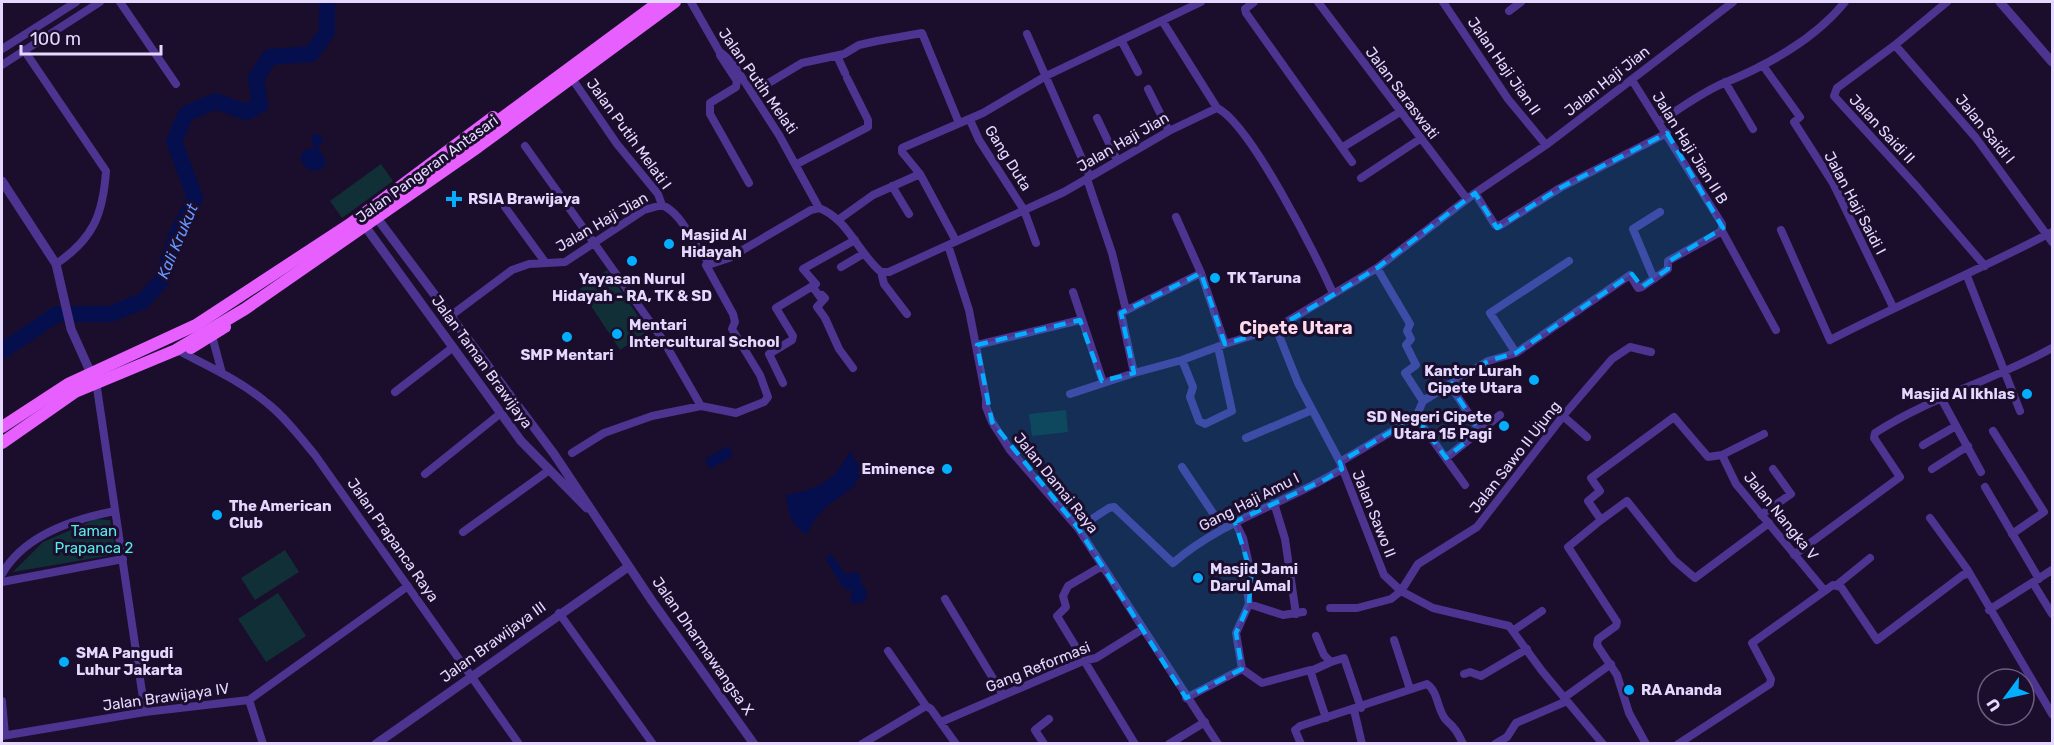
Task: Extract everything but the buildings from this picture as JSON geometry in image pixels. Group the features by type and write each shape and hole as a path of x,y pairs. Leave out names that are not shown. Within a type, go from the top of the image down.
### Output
{"main road":[{"name":"Jalan Pangeran Antasari","path":"91,372 196,325 359,217 652,2"},
{"path":"2,436 83,383 171,345 242,304 364,220 659,2"},
{"path":"2,443 75,392 176,350 245,309 488,140 675,2"},
{"name":"Jalan Pangeran Antasari","path":"183,352 212,336 368,230 682,2"},
{"path":"2,450 76,398 183,352"},
{"path":"2,427 68,384 91,372"}],"street":[{"path":"2,49 76,2"},
{"path":"2,65 100,2"},
{"path":"120,2 176,84"},
{"name":"Jalan Putih Melati","path":"691,2 719,51 732,62 797,164 819,208"},
{"path":"752,93 802,63 837,56 860,45 922,33 959,123 970,120 1046,76 1202,2"},
{"path":"1254,2 1245,9 1246,13 1352,162"},
{"name":"Jalan Saraswati","path":"1318,2 1467,199"},
{"name":"Jalan Haji Jian II","path":"1443,2 1508,99 1546,145"},
{"path":"1509,11 1521,2"},
{"name":"Jalan Haji Jian","path":"1333,293 1377,268 1475,193 1546,145 1733,2"},
{"path":"1660,121 1725,82 1764,67 1833,15 1845,2"},
{"name":"Jalan Saidi II","path":"1947,2 1895,45 1837,88 1834,98 1918,188 1985,266"},
{"path":"2000,2 2052,62"},
{"path":"64,9 72,20"},
{"path":"1070,394 1276,328 1333,293 1278,187 1231,116 1217,108 1162,22"},
{"path":"1027,34 1088,178 1112,253 1126,310"},
{"path":"1120,40 1138,72"},
{"name":"Jalan Saidi I","path":"1895,45 1976,138 2051,236"},
{"path":"24,50 106,171 101,210 95,226 74,251 56,264"},
{"path":"719,51 737,81 736,87 710,103 710,114 749,183"},
{"path":"797,164 868,127 867,118 837,56"},
{"name":"Jalan Haji Saidi I","path":"1764,67 1800,117 1794,123 1833,183 1893,308"},
{"name":"Jalan Putih Melati I","path":"573,80 616,144 658,194 662,205"},
{"name":"Jalan Haji Jian II B","path":"1632,80 1660,121 1722,225 1722,231 1776,330"},
{"path":"1725,82 1753,129"},
{"path":"1148,89 1169,131"},
{"name":"Jalan Haji Jian","path":"881,272 889,272 1024,210 1088,178 1208,110 1217,108"},
{"path":"1343,147 1400,112"},
{"path":"1097,118 1118,160"},
{"name":"Gang Duta","path":"970,120 979,140 1024,210 1036,243"},
{"name":"Jalan Damai Raya","path":"959,123 901,148 920,174 952,243 977,345 986,407 992,422 1010,450 1078,528 1186,698 1205,722 1218,744"},
{"path":"1475,193 1495,225 1499,226 1560,188 1667,133"},
{"path":"1361,178 1420,139"},
{"path":"525,146 538,168 596,243 677,362 701,406"},
{"path":"838,220 873,195 920,174"},
{"path":"2,181 56,264 70,329 97,388 145,712"},
{"path":"891,186 909,214"},
{"name":"Jalan Haji Jian","path":"450,317 512,270 529,264 565,262 644,210 662,205 675,213 702,256 711,264"},
{"path":"505,207 545,262"},
{"path":"572,453 604,433 630,423 701,406 736,413 764,402 768,397 760,375 732,329 735,319 706,265 729,258 810,210 819,208 838,220 855,240 863,254 881,272 884,285 907,314"},
{"name":"Jalan Taman Brawijaya","path":"370,209 554,453 628,567"},
{"path":"1654,279 1633,229 1660,212"},
{"name":"Jalan Taman Brawijaya","path":"359,217 501,413 548,471 593,513"},
{"path":"1176,217 1201,273 1221,346 1232,411 1205,424 1199,421 1190,397 1193,387 1182,360"},
{"path":"1781,230 1830,340 1893,308 2051,236"},
{"path":"1465,485 1416,417 1423,401 1488,361 1516,353 1630,275 1640,288 1668,269 1668,261 1722,231"},
{"path":"783,383 768,354 788,342 793,336 776,308 816,284 803,268 855,240"},
{"path":"841,267 863,254"},
{"path":"1516,353 1490,313 1569,261"},
{"path":"1377,268 1410,324 1407,331 1411,339 1406,345 1416,365 1405,373 1423,401"},
{"path":"1134,373 1120,317 1126,310 1201,273"},
{"path":"1966,276 2020,411"},
{"path":"812,286 820,297 822,295 825,298 817,307 825,318 839,349 853,368"},
{"path":"1072,292 1102,382"},
{"path":"977,345 1080,320"},
{"name":"Jalan Sawo II","path":"1276,328 1279,341 1341,466 1384,575 1401,591 1433,608 1502,622 1514,630"},
{"path":"212,336 222,373"},
{"name":"Jalan Sawo II Ujung","path":"1401,591 1418,564 1483,522 1563,416 1620,353 1635,347 1651,352"},
{"path":"395,392 452,348"},
{"path":"1794,555 1900,477 1874,438 1875,432 1941,398 2006,372 2052,348"},
{"name":"Jalan Prapanca Raya","path":"183,352 222,373 269,404 293,429 315,455 519,744"},
{"path":"1450,385 1480,431"},
{"path":"1941,398 1981,472"},
{"path":"1246,438 1312,410"},
{"path":"425,474 501,413"},
{"path":"1446,458 1500,415"},
{"path":"1563,416 1587,437"},
{"name":"Gang Haji Amu I","path":"1078,528 1114,507 1173,563 1196,544 1222,528 1274,503 1341,466 1416,417"},
{"path":"1601,520 1588,501 1600,491 1591,478 1671,418 1676,418 1708,458 1722,456 1764,434"},
{"path":"1923,445 1956,426"},
{"path":"1993,431 2044,512 2012,534"},
{"path":"1932,470 1968,446"},
{"path":"463,532 548,471 554,460 554,453"},
{"name":"Jalan Nangka V","path":"1722,456 1736,484 1824,590"},
{"path":"1182,467 1222,528"},
{"path":"1761,514 1791,494 1773,469"},
{"path":"1985,487 2012,534 2052,614"},
{"path":"1646,744 1629,713 1611,664 1597,642 1617,622 1568,547 1627,501 1674,560 1695,578 1769,523"},
{"path":"1248,604 1283,615 1300,613 1274,503"},
{"path":"2,574 12,558 34,541 82,517 115,511"},
{"path":"1930,518 1968,574 2052,710"},
{"path":"1235,522 1243,538 1251,573 1247,589 1248,604 1236,633 1242,669 1260,683 1308,669 1311,671 1344,658 1358,709 1362,744"},
{"path":"1678,744 1690,741 1770,684 1771,679 1752,643 1824,590 1838,584 1870,558"},
{"path":"2,582 123,559"},
{"path":"1102,566 1068,585 1063,596 1066,608 1057,615 1135,744"},
{"name":"Jalan Brawijaya III","path":"376,744 559,613 628,567"},
{"name":"Jalan Dharmawangsa X","path":"628,567 754,744"},
{"path":"1989,610 2052,570"},
{"path":"1838,584 1877,640 1963,575 1968,574"},
{"name":"Jalan Brawijaya IV","path":"3,735 145,712 249,700 408,586"},
{"path":"1330,609 1366,606 1391,599 1401,591"},
{"path":"945,599 1003,695"},
{"path":"1542,611 1514,630 1542,671 1603,744"},
{"path":"559,613 653,744"},
{"name":"Gang Reformasi","path":"941,722 1106,652 1142,630"},
{"path":"1317,636 1324,655 1331,662"},
{"path":"1394,640 1410,689"},
{"path":"1464,674 1470,672 1481,676 1527,649"},
{"path":"888,651 956,744"},
{"path":"1495,744 1507,737 1516,723 1566,699 1611,664"},
{"path":"1186,698 1242,669"},
{"path":"1311,671 1326,718"},
{"path":"1301,744 1296,728 1358,709 1410,689 1430,685 1446,720 1453,724 1463,744"},
{"path":"249,700 263,744"},
{"path":"2,701 3,735"},
{"path":"862,744 873,741 926,705"},
{"path":"1044,744 1035,730 1049,719"},
{"path":"1169,744 1205,722"}],"highlighted area":[{"path":"1667,133 1723,228 1668,262 1668,269 1642,287 1632,274 1516,353 1488,361 1450,385 1480,431 1446,458 1416,417 1340,462 1342,469 1326,479 1235,522 1251,573 1249,604 1236,633 1242,669 1186,698 1078,528 992,422 977,345 1080,320 1102,381 1134,373 1121,313 1201,273 1225,344 1276,328 1328,298 1377,268 1475,193 1497,228 1560,188"}],"green space":[{"path":"381,164 393,181 342,218 330,201"},
{"path":"607,270 648,331 620,350 580,289"},
{"path":"1066,410 1068,432 1032,436 1029,414"},
{"name":"Taman Prapanca 2","path":"96,519 110,520 116,549 113,555 13,572 43,542"},
{"path":"285,550 299,572 255,600 241,578"},
{"path":"278,593 306,636 266,662 238,619"}],"shaded area":[{"path":"317,133 324,140 318,146 326,162 322,169 313,171 305,167 300,158 304,151 314,147 311,137"},
{"path":"728,446 733,456 710,469 705,459"},
{"path":"850,451 860,468 856,472 860,476 854,483 856,485 826,507 815,519 807,534 797,527 791,518 786,495 817,487 825,482 839,469"},
{"path":"831,553 845,574 857,572 862,582 861,585 867,590 866,599 858,604 850,602 852,591 843,588 826,559"}],"waterway":[{"name":"Kali Krukut","path":"2,351 57,314 110,314 143,301 161,281 176,237 195,198 174,141 186,114 215,101 246,112 260,105 256,78 270,57 311,54 327,32 327,2"}],"place":[{"name":"RSIA Brawijaya","path":"454,199"},
{"name":"Masjid Al Hidayah","path":"669,244"},
{"name":"Yayasan Nurul Hidayah - RA, TK & SD","path":"632,261"},
{"name":"TK Taruna","path":"1215,278"},
{"name":"Mentari Intercultural School","path":"617,334"},
{"name":"SMP Mentari","path":"567,337"},
{"name":"Kantor Lurah Cipete Utara","path":"1534,380"},
{"name":"Masjid Al Ikhlas","path":"2027,394"},
{"name":"SD Negeri Cipete Utara 15 Pagi","path":"1504,426"},
{"name":"Eminence","path":"947,469"},
{"name":"The American Club","path":"217,515"},
{"name":"Masjid Jami Darul Amal","path":"1198,578"},
{"name":"SMA Pangudi Luhur Jakarta","path":"64,662"},
{"name":"RA Ananda","path":"1629,690"}],"district":[{"name":"Cipete Utara","path":"1296,328"}]}
